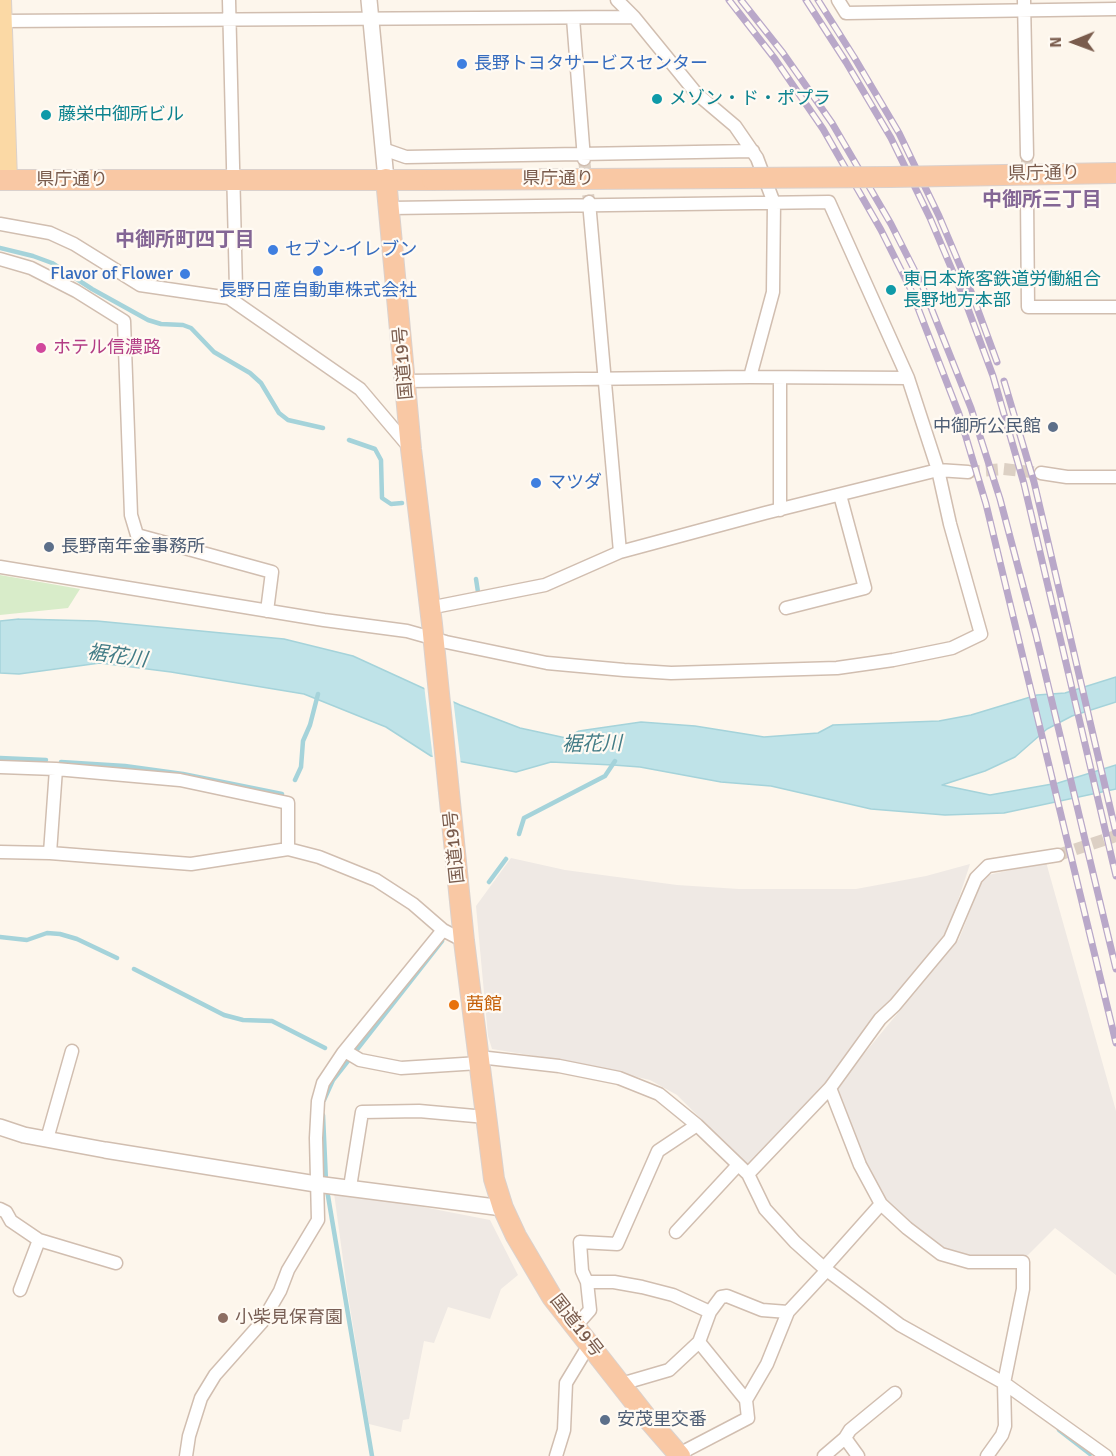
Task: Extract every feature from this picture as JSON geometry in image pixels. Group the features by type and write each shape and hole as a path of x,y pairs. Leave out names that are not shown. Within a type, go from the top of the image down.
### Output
{"highway":[{"name":"県庁通り","path":"3,180 432,180 1116,173"},
{"name":"国道19号","path":"386,179 411,449 464,941 494,1179 503,1208 516,1236 552,1297 679,1455"}],"main road":[{"path":"1,0 3,180"}],"street":[{"path":"229,0 236,289 229,298"},
{"path":"369,0 386,179"},
{"path":"617,0 634,16 696,93 735,126 758,158 774,203 773,292 750,377"},
{"path":"838,0 846,13 1024,6 1116,9"},
{"path":"1024,6 1027,155"},
{"path":"1,21 230,21 634,16"},
{"path":"573,18 584,156"},
{"path":"383,149 406,157 584,156 753,151"},
{"path":"1027,196 1028,307 1116,307"},
{"path":"0,567 267,611 407,631 433,643 446,642 547,663 671,673 837,668 952,648 981,634 950,524 938,470 908,378 829,202 390,208"},
{"path":"589,204 620,552"},
{"path":"0,224 50,233 75,244 140,285 229,298 360,389 411,449"},
{"path":"0,259 32,268 76,291 124,321 131,515 137,535 272,572 267,611"},
{"path":"405,381 750,377 908,378"},
{"path":"780,378 780,510"},
{"path":"429,608 545,585 620,552 938,470 968,472"},
{"path":"1041,473 1067,477 1116,477"},
{"path":"786,608 865,588 840,495"},
{"path":"0,767 56,769 180,780 288,803 288,849"},
{"path":"50,853 56,769"},
{"path":"0,852 50,853 191,864 288,849 319,857 376,880 413,904 443,930 464,941"},
{"path":"748,1174 830,1088 880,1020 950,939 976,878 987,866 1058,855"},
{"path":"186,1456 189,1436 201,1398 215,1375 262,1322 280,1291 288,1270 318,1220 323,1185 318,1101 323,1083 349,1054 443,930"},
{"path":"47,1139 72,1051"},
{"path":"349,1054 368,1063 401,1068 479,1060 559,1066 619,1078 659,1094 697,1125 748,1174 765,1209 795,1242 826,1269 900,1325 1004,1383 1104,1455"},
{"path":"830,1088 860,1165 881,1204 907,1228 941,1254 969,1262 1023,1262 1023,1289 1004,1383 1005,1426 1002,1435 987,1456"},
{"path":"350,1187 362,1113 418,1111 486,1117"},
{"path":"575,1327 590,1310 588,1282 582,1271 580,1242 617,1244 658,1151 697,1125"},
{"path":"0,1127 47,1139 323,1185 503,1208"},
{"path":"676,1232 738,1165"},
{"path":"679,1455 747,1418 746,1400 767,1364 788,1312 881,1204"},
{"path":"0,1209 6,1212 11,1221 39,1240 116,1263"},
{"path":"20,1290 39,1240"},
{"path":"588,1282 614,1282 642,1287 673,1295 710,1312"},
{"path":"621,1384 669,1370 699,1342 710,1312 721,1297 727,1296 762,1310 788,1312"},
{"path":"699,1342 746,1400"},
{"path":"556,1456 564,1430 566,1383 589,1344"},
{"path":"824,1456 845,1438 850,1430 896,1394"},
{"path":"845,1438 858,1456"}],"shaded area":[{"path":"511,858 565,870 677,885 739,889 856,889 926,876 970,864 949,928 818,1097 749,1167 677,1095 650,1080 567,1061 492,1049 488,1036 476,906"},
{"path":"1046,862 1116,1111 1116,1275 1055,1228 1026,1257 973,1259 943,1252 884,1202 875,1189 835,1089 959,939 984,876"},
{"path":"334,1193 490,1220 518,1275 501,1289 490,1319 448,1307 434,1343 424,1341 409,1419 403,1420 401,1432 369,1424"}],"green space":[{"path":"0,575 80,589 68,608 0,615"}],"water":[{"name":"裾花川","path":"19,619 97,621 284,639 353,656 460,705 520,728 566,738 579,731 641,722 695,726 764,737 818,733 833,725 939,721 971,715 1037,695 1065,693 1116,677 1116,702 1072,716 1047,729 1015,757 985,771 942,785 990,795 1058,783 1116,765 1116,789 1004,813 945,815 871,809 771,786 721,782 640,767 551,762 516,772 431,756 386,727 304,694 100,663 19,674 0,673 0,621"}],"pier":[{"path":"424,685 453,698 461,765 433,759"}],"waterway":[{"path":"0,248 52,263 92,289 148,320 191,328 214,352 250,373 261,383 279,413 288,420 323,428"},
{"path":"349,440 375,449 381,460 382,498 391,504 402,503"},
{"path":"476,579 478,592"},
{"path":"295,780 301,767 303,741 310,725 318,694"},
{"path":"0,758 46,760"},
{"name":"裾花川","path":"519,834 524,818 605,776 615,761"},
{"path":"61,762 125,766 183,774 282,794"},
{"path":"489,882 506,859"},
{"path":"0,937 27,940 47,933 60,934 77,939 117,958"},
{"path":"324,1100 333,1080 442,941"},
{"path":"134,969 224,1015 243,1020 272,1021 325,1048"},
{"path":"323,1115 326,1181"},
{"path":"327,1190 372,1456"},
{"path":"1059,1430 1090,1454"}],"tunnel":[{"path":"1027,155 1027,196"},
{"path":"584,159 589,202"},
{"path":"968,472 1003,469 1041,473"},
{"path":"1058,855 1116,836"}],"railway":[{"path":"729,0 775,59 823,129 881,230 911,290 959,414 986,504 1116,1043"},
{"path":"741,0 783,53 832,123 891,224 922,285 971,408 1000,499 1036,635 1116,969"},
{"path":"806,0 891,138 930,218 964,298 993,376 1024,484 1116,876"},
{"path":"818,0 899,133 939,216 972,294 997,362"},
{"path":"1004,381 1034,482 1116,833"}],"place":[{"name":"長野トヨタサービスセンター","path":"462,64"},
{"name":"メゾン・ド・ポプラ","path":"657,99"},
{"name":"藤栄中御所ビル","path":"46,115"},
{"name":"セブン-イレブン","path":"273,250"},
{"name":"長野日産自動車株式会社","path":"318,271"},
{"name":"Flavor of Flower","path":"185,274"},
{"name":"東日本旅客鉄道労働組合 長野地方本部","path":"891,290"},
{"name":"ホテル信濃路","path":"41,348"},
{"name":"中御所公民館","path":"1053,427"},
{"name":"マツダ","path":"536,483"},
{"name":"長野南年金事務所","path":"49,547"},
{"name":"茜館","path":"454,1005"},
{"name":"小柴見保育園","path":"223,1318"},
{"name":"安茂里交番","path":"605,1420"}],"district":[{"name":"中御所三丁目","path":"1042,201"},
{"name":"中御所町四丁目","path":"185,241"}]}
